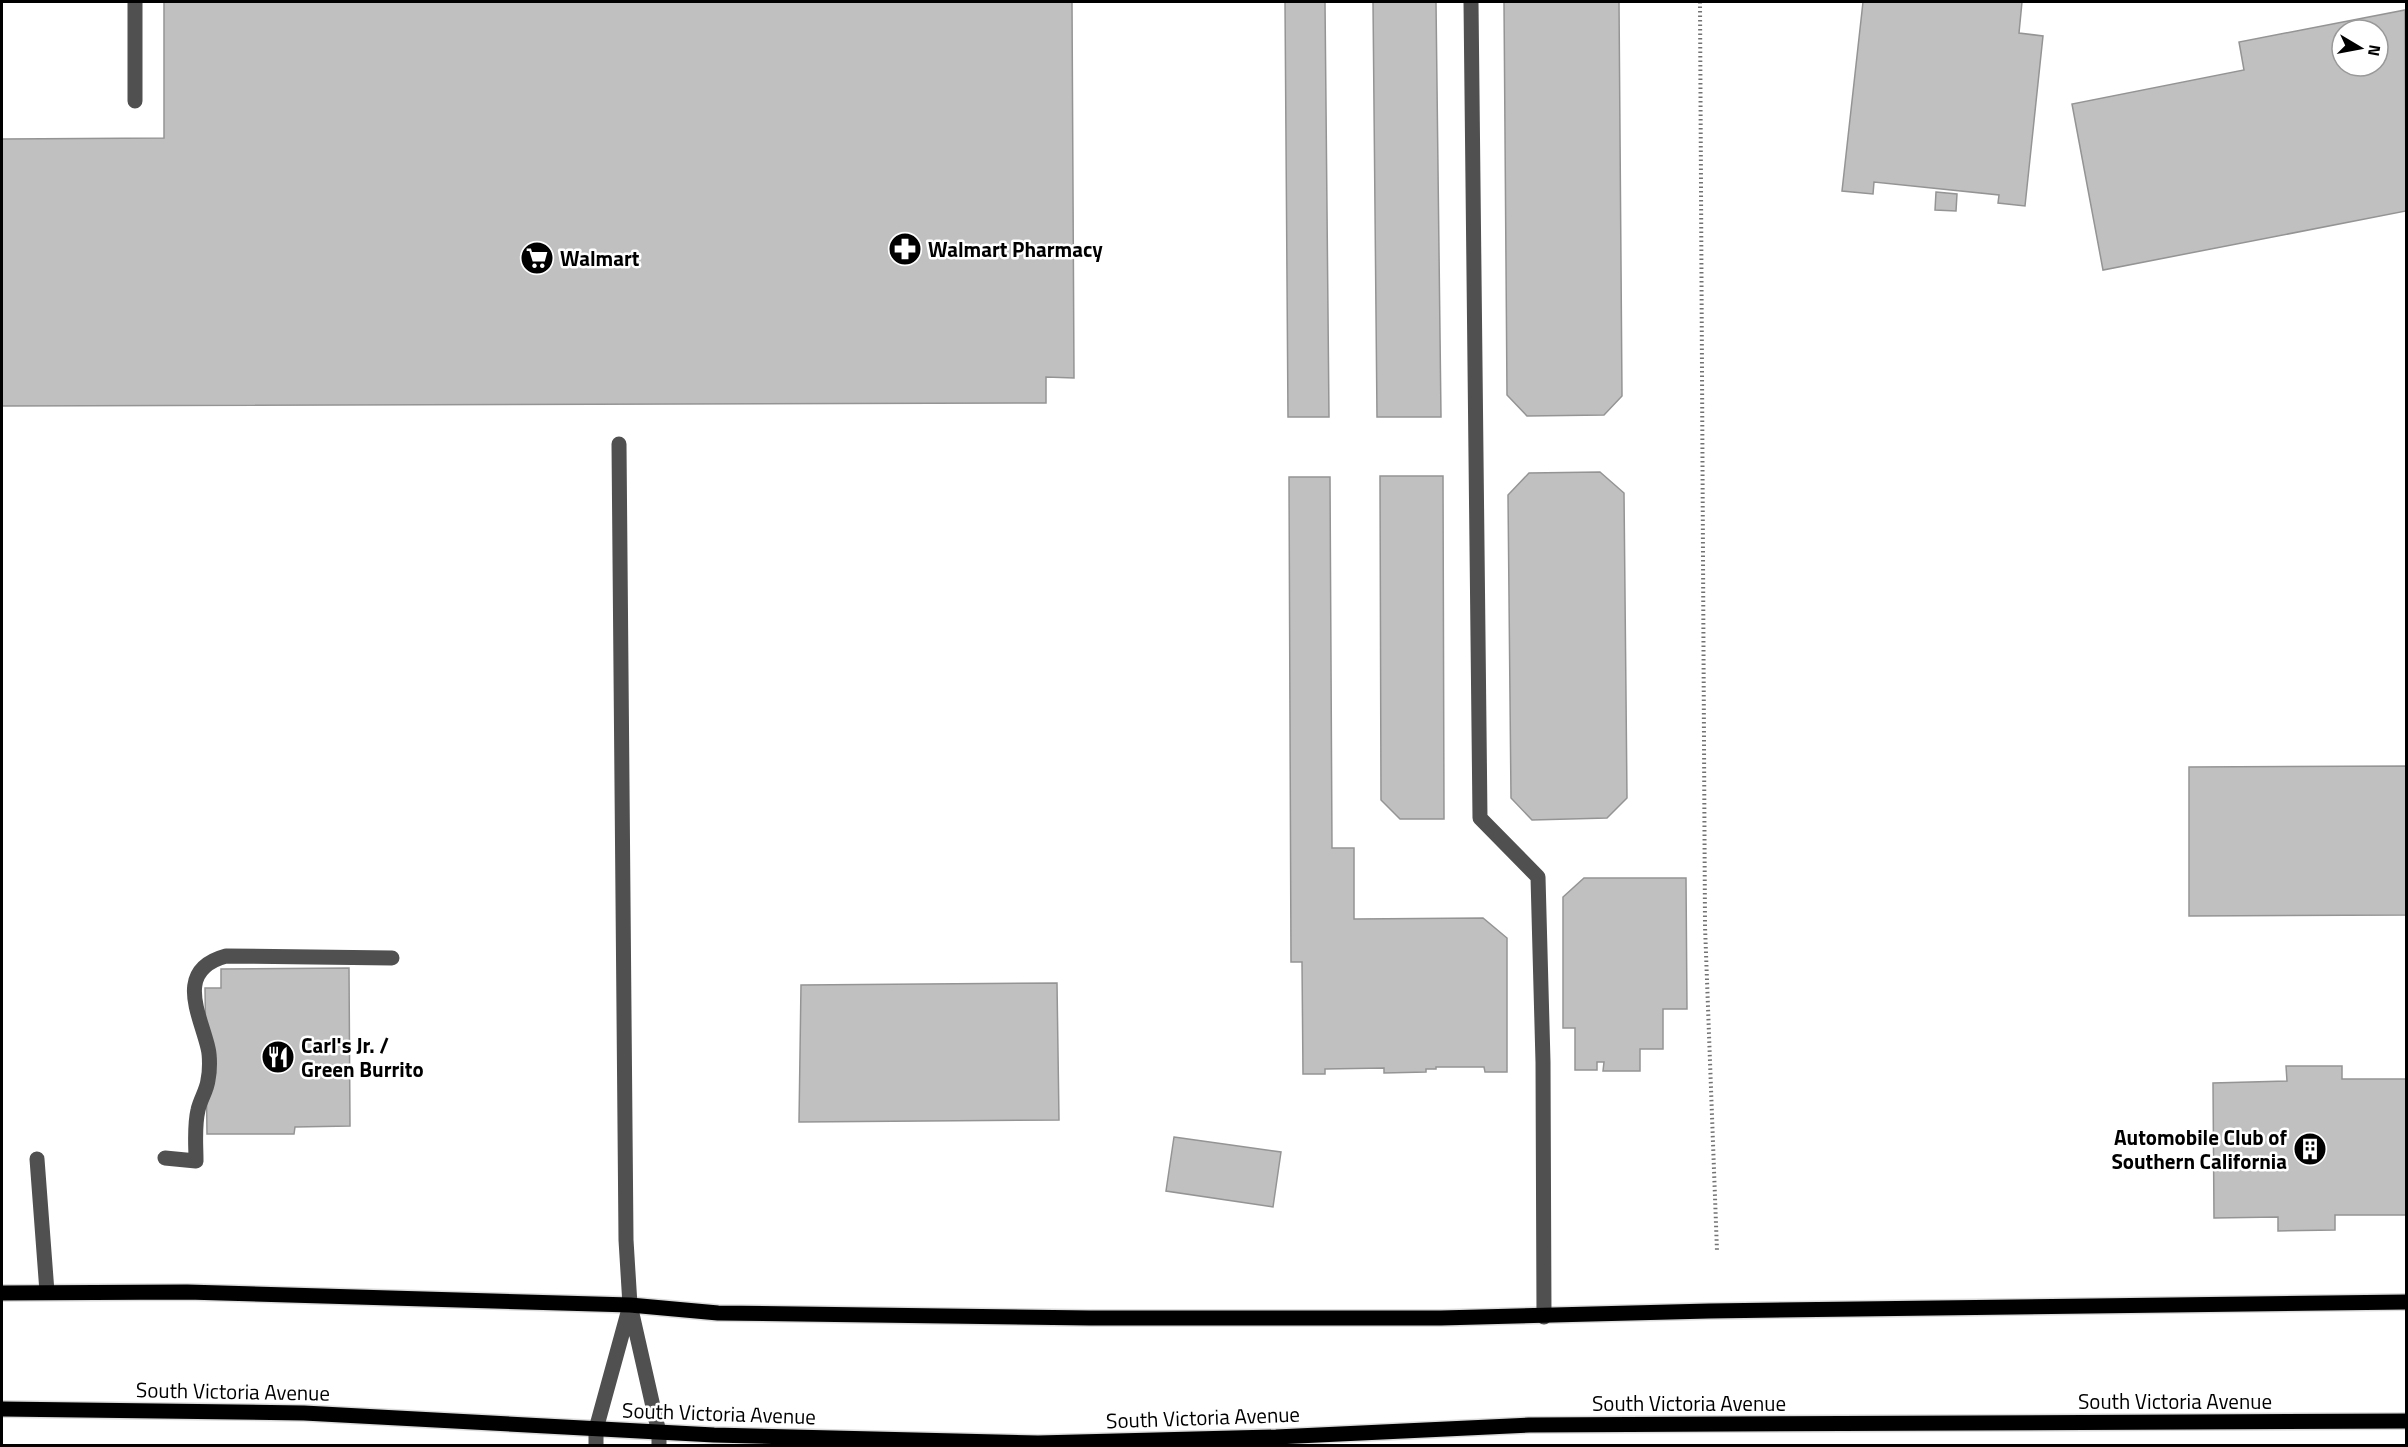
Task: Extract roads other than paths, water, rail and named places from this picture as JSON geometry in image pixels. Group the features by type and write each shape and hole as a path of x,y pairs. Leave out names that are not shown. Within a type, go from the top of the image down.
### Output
{"main road":[{"path":"2,1293 187,1292 630,1305 702,1313 1090,1318 1544,1317 1709,1311 2406,1302"},
{"name":"South Victoria Avenue","path":"2,1409 304,1413 596,1429 659,1439 1038,1443 1276,1437 1529,1425 2406,1421"}],"lane":[{"path":"135,2 135,101"},
{"path":"1472,2 1480,818 1538,877 1543,1062 1544,1317"},
{"path":"619,444 626,1226 630,1305 659,1439"},
{"path":"165,1158 196,1161 198,1110 209,1080 209,1050 194,1003 196,983 201,970 210,960 226,956 393,958"},
{"path":"37,1160 47,1292"},
{"path":"596,1446 596,1429 630,1305"}],"place":[{"name":"Walmart Pharmacy","path":"905,249"},
{"name":"Walmart","path":"537,258"},
{"name":"Carl's Jr. / Green Burrito","path":"278,1057"},
{"name":"Automobile Club of Southern California","path":"2310,1149"}]}
